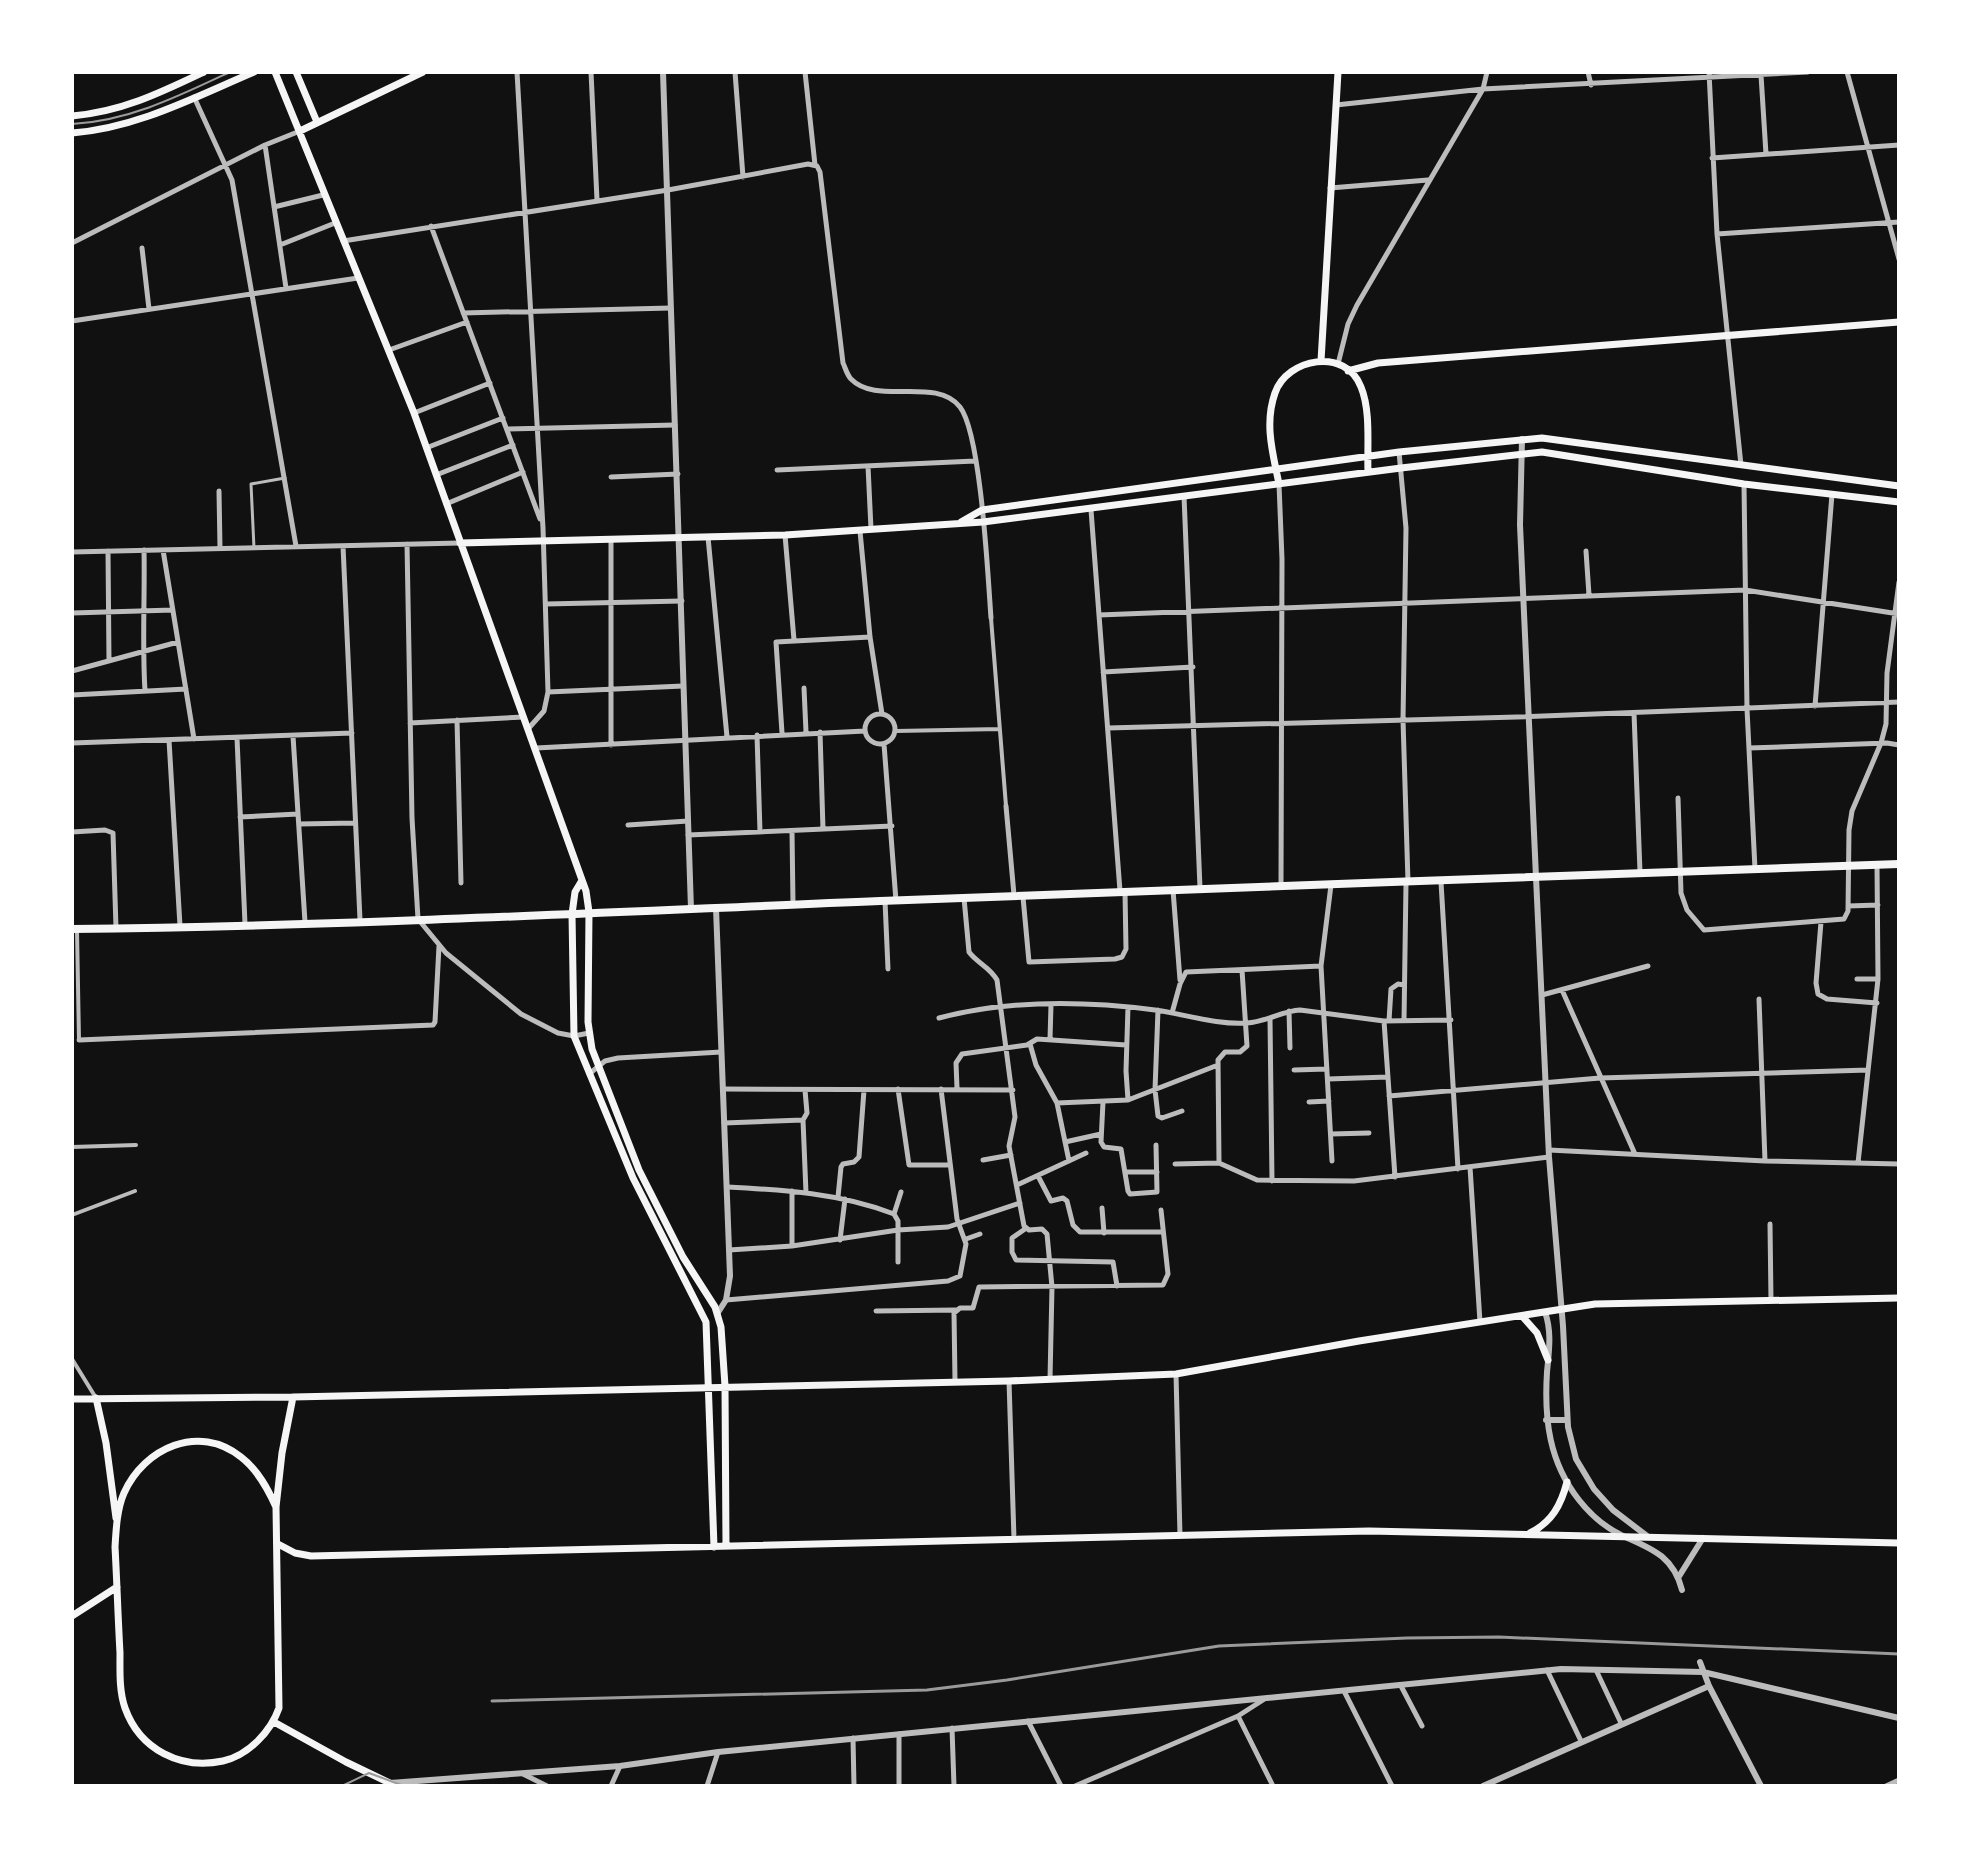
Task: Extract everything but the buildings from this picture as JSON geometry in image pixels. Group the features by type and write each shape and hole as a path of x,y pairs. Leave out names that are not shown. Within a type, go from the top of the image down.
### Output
{"main road":[{"path":"72,116 120,109 204,72"},
{"path":"72,133 121,125 254,72"},
{"path":"275,72 414,413 586,891 589,912 589,1033 598,1065 633,1155 683,1257 710,1297 721,1327 725,1386 726,1546"},
{"path":"296,72 317,122"},
{"path":"300,131 423,72"},
{"path":"1321,361 1338,72"},
{"path":"1348,371 1378,363 1899,322"},
{"path":"1279,484 1270,439 1275,391 1290,371 1321,361 1338,365 1360,383 1368,472"},
{"path":"961,522 982,510 1399,452 1522,439 1563,439 1899,486"},
{"path":"460,543 785,535 983,522 1522,453 1562,454 1744,484 1899,502"},
{"path":"1741,465 1744,484"},
{"path":"75,929 572,914 1899,864"},
{"path":"581,882 575,892 572,914 574,1036 626,1162 706,1322 714,1547"},
{"path":"626,1162 633,1155"},
{"path":"72,1399 1009,1381 1176,1374 1359,1341 1612,1303 1899,1298"},
{"path":"706,1322 717,1314"},
{"path":"1522,1316 1537,1333 1548,1360"},
{"path":"96,1398 106,1443 116,1524 121,1694 134,1727 158,1752 179,1762 206,1765 230,1760 250,1748 274,1722 279,1708 276,1507 293,1397"},
{"path":"116,1524 123,1495 136,1472 166,1446 185,1442 205,1442 241,1456 267,1488 276,1507"},
{"path":"1528,1535 1555,1512 1567,1482"},
{"path":"278,1544 295,1553 311,1556 1369,1531 1899,1543"},
{"path":"72,1616 117,1587"},
{"path":"274,1722 390,1785"}],"street":[{"path":"517,72 544,541 548,692 544,711 528,729"},
{"path":"591,72 597,200"},
{"path":"663,72 691,909"},
{"path":"735,72 743,177"},
{"path":"805,72 843,363 850,379 864,387 940,394 954,401 967,419 982,510 1006,806 1027,958 1033,963 1122,957 1126,949 1091,510"},
{"path":"1338,365 1345,334 1357,305 1483,89 1487,72"},
{"path":"1588,72 1591,85"},
{"path":"1335,105 1483,89 1808,72"},
{"path":"1847,72 1899,259"},
{"path":"1709,75 1717,234 1741,465"},
{"path":"1761,75 1766,154"},
{"path":"194,97 227,164 234,190 296,546"},
{"path":"72,243 265,145 300,131"},
{"path":"265,145 286,288"},
{"path":"1712,158 1899,145"},
{"path":"343,241 815,165"},
{"path":"1329,188 1429,180"},
{"path":"274,207 323,195"},
{"path":"1717,234 1899,222"},
{"path":"280,245 335,223"},
{"path":"431,226 543,528"},
{"path":"142,248 149,309"},
{"path":"72,321 358,278"},
{"path":"463,313 671,308"},
{"path":"388,351 467,322"},
{"path":"414,413 490,383"},
{"path":"426,448 503,418"},
{"path":"507,429 675,425"},
{"path":"1522,439 1520,525 1536,877 1549,1153 1567,1420 1573,1450 1588,1482 1613,1510 1647,1536"},
{"path":"436,475 513,445"},
{"path":"1399,452 1406,528 1403,720 1407,883 1404,1021"},
{"path":"777,470 975,461"},
{"path":"868,466 871,531"},
{"path":"446,504 523,472"},
{"path":"611,477 678,474"},
{"path":"1279,484 1281,886"},
{"path":"1744,484 1747,709 1755,869"},
{"path":"219,491 220,548"},
{"path":"1815,706 1832,494"},
{"path":"1184,496 1200,888"},
{"path":"860,531 870,637 882,714"},
{"path":"785,535 794,640"},
{"path":"708,537 727,737"},
{"path":"611,539 611,745"},
{"path":"72,552 460,543"},
{"path":"407,544 418,919 439,946 521,1014 558,1033 574,1036 589,1033"},
{"path":"343,545 360,920"},
{"path":"144,550 142,652 145,691"},
{"path":"163,550 194,739"},
{"path":"108,551 109,661"},
{"path":"1586,551 1589,595"},
{"path":"1678,798 1683,902 1704,930 1844,919 1848,906 1852,811 1886,724 1899,582"},
{"path":"1099,615 1745,590 1896,614"},
{"path":"546,604 682,601"},
{"path":"72,613 173,610"},
{"path":"782,733 775,645 778,640 870,637"},
{"path":"72,671 178,642"},
{"path":"1103,672 1193,667"},
{"path":"548,692 683,686"},
{"path":"804,688 806,732"},
{"path":"72,695 186,689"},
{"path":"1108,728 1530,717 1899,702"},
{"path":"1634,713 1640,873"},
{"path":"882,714 891,718 896,731 891,740 884,744 874,743 865,731 867,721 882,714"},
{"path":"410,723 524,717"},
{"path":"457,720 461,883"},
{"path":"896,731 1000,729"},
{"path":"536,748 865,731"},
{"path":"820,732 823,829"},
{"path":"72,743 352,733"},
{"path":"757,735 760,832"},
{"path":"293,736 305,922"},
{"path":"237,738 245,924"},
{"path":"169,740 180,926"},
{"path":"884,744 896,901"},
{"path":"1749,748 1899,745"},
{"path":"240,817 298,814"},
{"path":"628,825 688,821"},
{"path":"299,824 355,823"},
{"path":"688,835 892,826"},
{"path":"72,832 109,830 114,837 116,928"},
{"path":"792,831 793,905"},
{"path":"1858,1163 1877,1003 1877,865"},
{"path":"1441,882 1458,1169"},
{"path":"1331,885 1321,966 1332,1161"},
{"path":"1173,889 1180,984"},
{"path":"964,898 969,952 993,973 1002,1008 1015,1121 1009,1137 1025,1229"},
{"path":"885,901 888,969"},
{"path":"1848,906 1878,905"},
{"path":"716,908 729,1250 726,1300 717,1314"},
{"path":"1821,922 1816,983 1818,994 1827,999 1877,1003"},
{"path":"75,929 79,1040 433,1025 439,946"},
{"path":"1172,1013 1186,972 1321,966"},
{"path":"1542,995 1648,966"},
{"path":"1219,1163 1219,1057 1225,1052 1245,1051 1247,1046 1242,970"},
{"path":"1857,979 1878,979"},
{"path":"1395,1177 1386,1021 1391,989 1398,984 1404,985"},
{"path":"1562,990 1635,1154"},
{"path":"1759,999 1765,1161"},
{"path":"939,1018 1002,1008 1051,1005 1128,1007 1246,1023 1270,1019 1289,1011 1386,1021 1451,1020"},
{"path":"1050,1039 1051,1005"},
{"path":"1128,1007 1128,1100"},
{"path":"1158,1010 1155,1090 1159,1118 1182,1111"},
{"path":"1289,1011 1290,1048"},
{"path":"1270,1019 1272,1181"},
{"path":"957,1088 956,1063 959,1057 1030,1044 1035,1039 1126,1045"},
{"path":"1030,1044 1033,1059 1057,1103 1069,1161"},
{"path":"589,1074 598,1065 618,1058 721,1052"},
{"path":"1057,1103 1128,1100 1218,1065"},
{"path":"1294,1070 1327,1069"},
{"path":"1389,1096 1600,1078 1868,1070"},
{"path":"1328,1079 1388,1077"},
{"path":"723,1089 1013,1090"},
{"path":"898,1089 909,1165 950,1165"},
{"path":"726,1300 956,1280 962,1269 966,1239 958,1225 941,1089"},
{"path":"805,1090 806,1193"},
{"path":"838,1197 841,1167 859,1157 864,1090"},
{"path":"1309,1102 1329,1101"},
{"path":"1103,1102 1101,1142 1104,1147 1121,1149 1130,1194 1152,1194 1157,1189 1156,1145"},
{"path":"724,1123 803,1120"},
{"path":"1331,1134 1369,1133"},
{"path":"1065,1142 1101,1134"},
{"path":"72,1147 136,1145"},
{"path":"1017,1185 1086,1153"},
{"path":"1175,1164 1219,1163 1250,1179 1272,1181 1354,1181 1395,1177 1549,1153 1899,1164"},
{"path":"983,1160 1011,1155"},
{"path":"1470,1167 1480,1323"},
{"path":"1126,1172 1157,1172"},
{"path":"1038,1176 1051,1201 1063,1198 1067,1201 1075,1229 1084,1234 1163,1232"},
{"path":"727,1187 838,1197 894,1214"},
{"path":"72,1215 135,1191"},
{"path":"792,1191 792,1246"},
{"path":"898,1262 898,1230 894,1214 901,1192"},
{"path":"840,1240 845,1199"},
{"path":"729,1250 792,1246 898,1230 958,1225 1020,1203"},
{"path":"1102,1208 1104,1233"},
{"path":"876,1311 973,1308 977,1289 982,1286 1163,1285 1168,1274 1161,1210"},
{"path":"1770,1224 1771,1300"},
{"path":"1050,1379 1052,1287 1050,1262 1045,1230 1025,1229 1012,1236 1013,1256 1020,1261 1050,1262 1113,1262 1117,1286"},
{"path":"966,1239 980,1234"},
{"path":"955,1381 956,1310"},
{"path":"1545,1312 1550,1333 1546,1420 1553,1451 1567,1482 1597,1519 1655,1550 1678,1578 1682,1590"},
{"path":"72,1359 96,1398"},
{"path":"1176,1374 1180,1536"},
{"path":"1009,1381 1014,1539"},
{"path":"1546,1420 1567,1420"},
{"path":"1678,1578 1703,1538"},
{"path":"1700,1662 1709,1686 1761,1786"},
{"path":"1596,1668 1621,1723"},
{"path":"390,1785 620,1766 853,1738 1546,1670 1596,1668 1703,1672 1899,1718"},
{"path":"1546,1670 1581,1741"},
{"path":"1401,1686 1422,1726"},
{"path":"1483,1786 1709,1686"},
{"path":"1344,1691 1392,1786"},
{"path":"1075,1786 1238,1716 1268,1696"},
{"path":"1238,1716 1273,1786"},
{"path":"1027,1720 1061,1786"},
{"path":"952,1728 954,1786"},
{"path":"899,1734 899,1786"},
{"path":"853,1738 854,1786"},
{"path":"707,1786 718,1752"},
{"path":"611,1786 620,1766"},
{"path":"523,1773 547,1786"},
{"path":"1886,1786 1899,1780"}],"lane":[{"path":"254,548 251,484 285,478"}],"tram line":[{"path":"72,124 134,113 230,72"},
{"path":"342,1786 369,1773 404,1786"}],"railway":[{"path":"492,1701 927,1690 1219,1646 1407,1638 1499,1637 1899,1654"}]}
